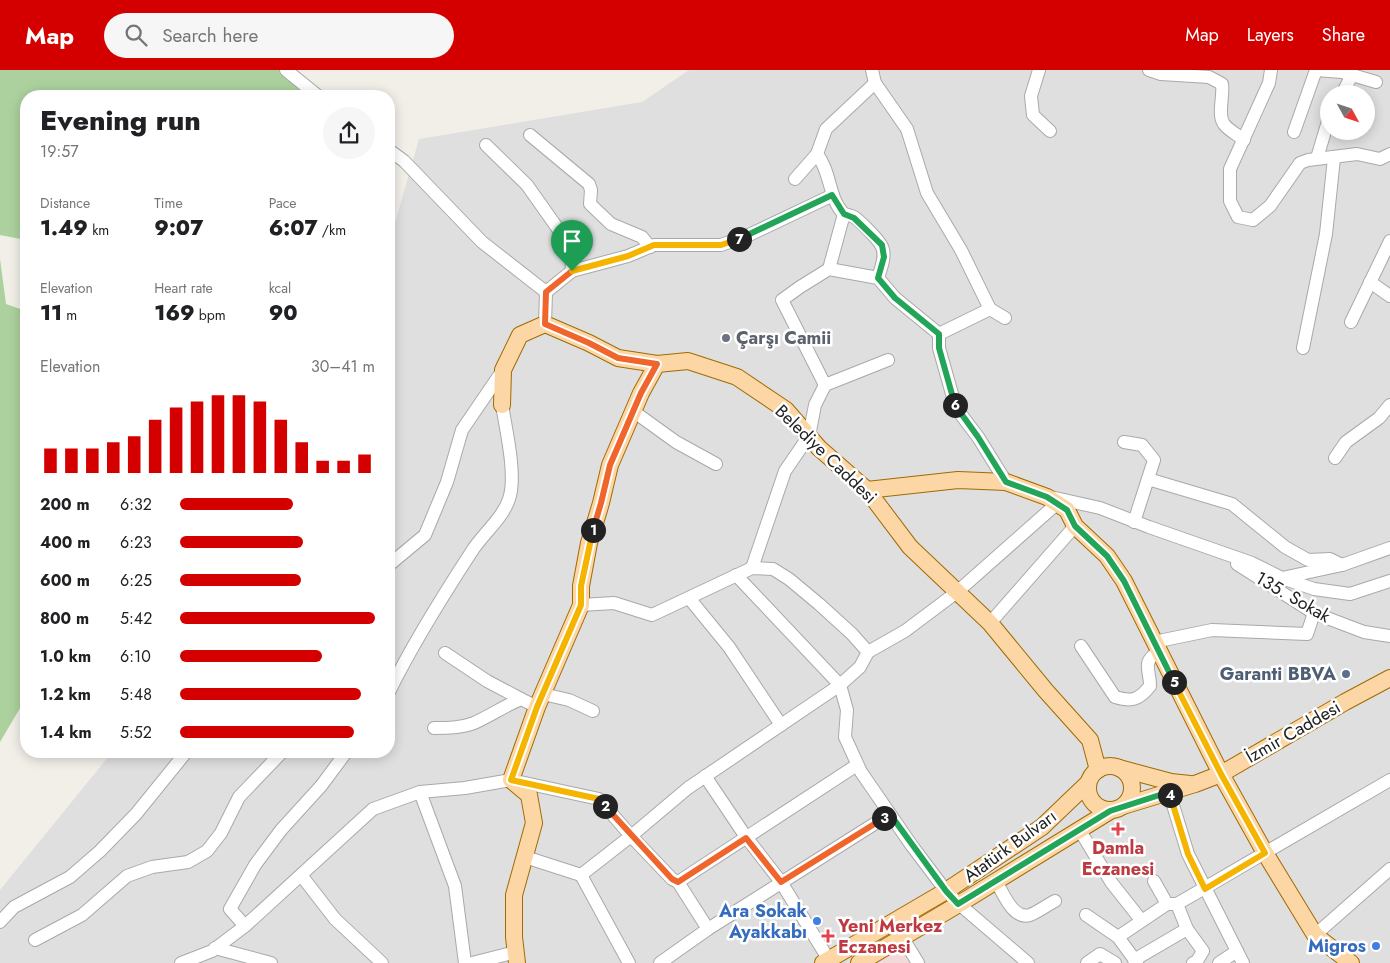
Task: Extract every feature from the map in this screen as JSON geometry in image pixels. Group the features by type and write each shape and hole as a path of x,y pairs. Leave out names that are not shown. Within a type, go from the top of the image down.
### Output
{"main road":[{"name":"Belediye Caddesi","path":"545,324 618,358 657,364 688,361 737,377 786,410 819,448 867,490 910,547 990,623 1090,740 1100,773 1088,790 1092,802 1104,810 1117,808"},
{"path":"502,405 503,370 520,334 545,324"},
{"path":"516,957 514,894 534,822 529,795 511,780 540,701 581,605 581,586 589,542 610,465 633,411 657,364"},
{"path":"867,490 958,480 1006,482 1055,500 1067,510 1075,526 1107,556 1124,581 1221,774 1265,853 1315,935 1351,963"},
{"name":"İzmir Caddesi","path":"1195,784 1221,774 1390,678"},
{"path":"1100,773 1121,769 1131,780 1131,794 1117,808"},
{"path":"1100,773 1195,784"},
{"name":"Atatürk Bulvarı","path":"826,961 946,891 1042,826 1100,773"},
{"name":"Atatürk Bulvarı","path":"859,963 1117,808 1195,784"}],"street":[{"path":"286,70 311,90"},
{"path":"872,70 875,83 907,130 927,193 961,250 990,309 1005,318"},
{"path":"1039,70 1030,96 1033,115 1050,131"},
{"path":"1149,70 1161,74 1210,77 1222,84 1224,93 1221,117 1224,125 1244,140"},
{"path":"1271,70 1269,83 1230,169 1230,201 1238,217 1253,220 1270,206 1300,163 1317,158 1334,158 1357,154 1380,159 1390,154"},
{"path":"1294,132 1316,70 1342,72 1376,82"},
{"path":"1347,85 1352,75"},
{"path":"795,179 817,154 826,129 875,83"},
{"path":"530,136 589,184 591,192 590,204 611,224 642,236 650,247"},
{"path":"1317,158 1322,140"},
{"path":"486,145 527,185 563,236 571,252 572,271"},
{"path":"395,154 404,161 482,242 546,292"},
{"path":"817,154 823,162 832,189 832,195 844,214 854,218 882,245 884,257 878,278"},
{"path":"1303,348 1326,234 1334,158"},
{"path":"545,324 546,292 572,271 628,256 654,245 721,245 749,235 832,195"},
{"path":"829,269 844,214"},
{"path":"1351,322 1390,241"},
{"path":"825,385 782,300 829,269 878,278 895,298 939,334"},
{"path":"1370,282 1390,296"},
{"path":"939,334 990,309"},
{"path":"939,334 939,348 956,408 978,437 1006,482"},
{"path":"752,568 785,471 809,436 815,405 825,385 888,360"},
{"path":"395,560 425,535 447,482 462,430 503,370"},
{"path":"395,680 410,649 473,548 492,528 509,499 512,474 502,405"},
{"path":"1335,458 1346,442 1379,418 1390,405"},
{"path":"633,411 676,442 716,464"},
{"path":"1124,442 1142,445 1154,460 1134,522"},
{"path":"1148,479 1232,504 1285,547 1308,560 1330,559 1342,565"},
{"path":"581,875 688,788 840,685 860,668 868,652 905,631 957,592 1055,500 1100,508 1314,589 1350,594 1390,581"},
{"path":"990,623 1075,526"},
{"name":"135. Sokak","path":"1201,546 1228,559 1314,613 1364,632 1390,636"},
{"path":"1282,578 1342,565 1390,548"},
{"path":"581,605 614,603 652,615 752,568 773,569 790,579 852,634 868,652"},
{"path":"736,576 840,685 846,710 845,737 857,766 946,891 958,904 1028,963"},
{"path":"689,598 729,647 781,725"},
{"path":"1081,646 1115,697 1128,701 1142,696 1150,686 1147,665 1149,657 1157,646 1212,630 1307,634 1314,613"},
{"path":"445,653 487,681 521,699 540,701 568,700 593,711"},
{"path":"434,728 457,728 473,723 521,699"},
{"path":"0,922 14,906 70,877 100,851 136,814 181,758"},
{"path":"35,940 82,915 128,876 152,867 188,862 207,851 221,833 239,797 276,758"},
{"path":"245,926 230,909 255,865 280,830 321,786 342,758"},
{"path":"678,882 857,766"},
{"path":"705,776 746,838 781,882 826,961"},
{"path":"213,954 373,809 420,792 465,788 511,780 599,799 631,836 672,879 678,882 708,929"},
{"path":"1118,937 1141,920 1205,889 1390,780"},
{"path":"420,792 455,886 464,963"},
{"path":"1169,792 1188,854 1243,963"},
{"path":"660,963 708,929 890,814"},
{"path":"1079,830 1111,882 1141,920"},
{"path":"525,857 581,875 629,963"},
{"path":"1315,935 1390,869"},
{"path":"301,875 335,919 382,963"},
{"path":"996,881 1013,910 1021,915 1030,915 1055,901"},
{"path":"1154,881 1172,904 1203,951 1197,961 1192,963"},
{"path":"1086,915 1118,937 1136,961 1187,929"},
{"path":"902,937 918,963"},
{"path":"1219,963 1237,951"},
{"path":"181,963 213,954 271,963"},
{"path":"1087,963 1100,954 1115,963"},
{"path":"472,963 516,957"}],"shaded area":[{"path":"689,70 1390,70 1390,963 0,963 0,890 107,758 395,758 395,223 419,139 642,102"},
{"path":"902,937 918,963 859,963"}],"green space":[{"path":"0,70 284,70 304,90 20,90 20,239 0,235"},
{"path":"0,259 6,304 20,309 20,708 0,742"}],"place":[{"name":"Çarşı Camii","path":"726,338"},
{"name":"Garanti BBVA","path":"1346,674"},
{"name":"Damla Eczanesi","path":"1118,829"},
{"name":"Ara Sokak Ayakkabı","path":"817,921"},
{"name":"Yeni Merkez Eczanesi","path":"828,936"},
{"name":"Migros","path":"1376,946"}],"route":[{"path":"832,195 844,214 854,218 882,245 884,257 878,278 895,298 939,334 939,348 956,408 978,437 1006,482 1047,497 1067,510 1075,526 1107,556 1124,581 1221,774 1265,853 1205,889 1188,854 1169,792 1110,811 958,904 912,846 890,814 781,882 746,838 678,882 672,879 631,836 599,799 511,780 537,707 581,605 581,586 589,542 610,465 641,393 657,364 618,358 545,324 546,292 572,271 628,256 654,245 721,245 749,235 832,195"}]}
